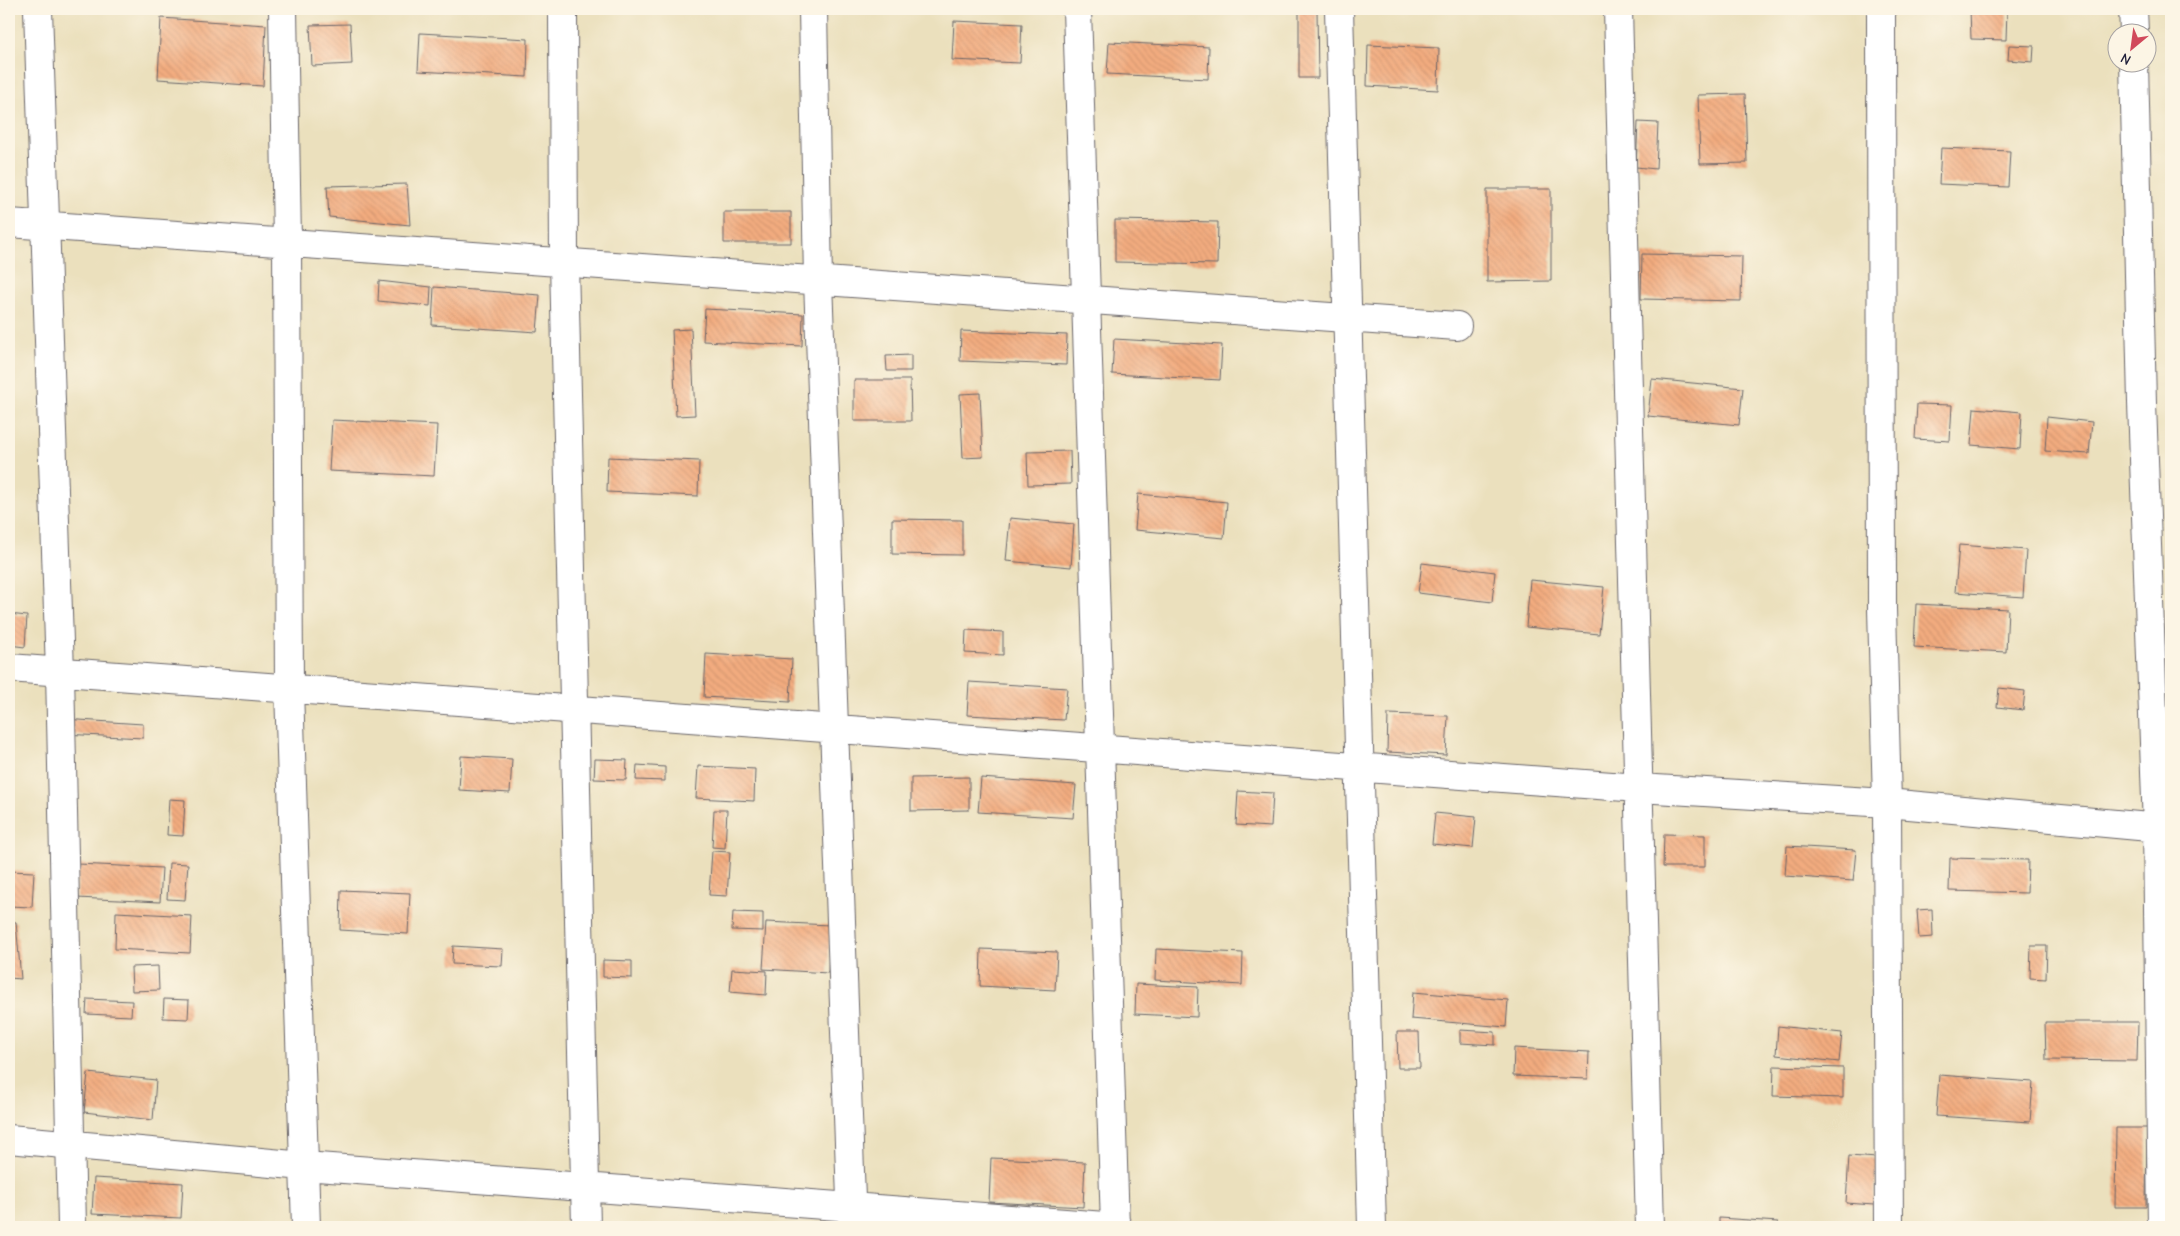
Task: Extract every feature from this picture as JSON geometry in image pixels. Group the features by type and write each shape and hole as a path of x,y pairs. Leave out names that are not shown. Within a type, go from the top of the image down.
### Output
{"street":[{"path":"38,9 60,672 72,1227"},
{"path":"283,9 287,242 289,689 306,1227"},
{"path":"563,9 564,262 586,1227"},
{"path":"813,9 818,281 852,1217"},
{"path":"9,1139 304,1166 585,1186 852,1217 1116,1227 1078,9"},
{"path":"1339,9 1372,1227"},
{"path":"1618,9 1650,1227"},
{"path":"1881,9 1882,608 1886,803 1889,1227"},
{"path":"2133,9 2134,22"},
{"path":"2134,72 2142,403 2164,829 2162,1227"},
{"path":"9,223 1457,326"},
{"path":"9,668 1639,788 1886,803 2164,829"}],"building":[{"path":"1299,9 1317,9 1318,78 1299,78"},
{"path":"1970,9 2007,9 2006,40 1971,39"},
{"path":"161,18 266,25 263,86 158,79"},
{"path":"954,21 1022,24 1020,63 952,60"},
{"path":"350,24 352,64 312,66 310,25"},
{"path":"420,33 528,39 527,77 418,71"},
{"path":"1109,42 1209,47 1208,79 1107,74"},
{"path":"1368,45 1439,48 1438,90 1367,86"},
{"path":"2009,45 2034,46 2033,62 2008,60"},
{"path":"1745,94 1747,163 1700,164 1698,95"},
{"path":"1638,122 1658,123 1656,169 1636,167"},
{"path":"1941,148 2010,151 2008,187 1939,184"},
{"path":"407,184 410,225 329,217 327,186"},
{"path":"1487,189 1551,189 1551,281 1487,282"},
{"path":"724,212 791,212 791,243 724,243"},
{"path":"1115,220 1218,222 1217,264 1115,262"},
{"path":"1642,254 1742,256 1741,301 1641,299"},
{"path":"379,281 431,287 430,306 378,301"},
{"path":"434,287 540,295 537,332 432,325"},
{"path":"705,309 803,314 802,346 703,341"},
{"path":"691,329 695,415 676,416 672,330"},
{"path":"961,331 1067,335 1066,365 960,361"},
{"path":"1114,339 1222,345 1220,380 1112,374"},
{"path":"911,355 911,371 887,371 886,356"},
{"path":"1652,379 1743,388 1739,425 1648,416"},
{"path":"854,380 910,380 911,421 854,421"},
{"path":"980,393 983,457 963,458 960,394"},
{"path":"1917,404 1952,405 1950,441 1915,439"},
{"path":"1974,408 2022,412 2020,449 1971,445"},
{"path":"2047,417 2092,422 2089,454 2045,451"},
{"path":"332,420 437,425 434,476 329,471"},
{"path":"1070,451 1071,484 1028,485 1027,452"},
{"path":"608,457 699,461 698,496 607,492"},
{"path":"1138,494 1227,502 1224,538 1135,530"},
{"path":"1010,518 1074,524 1071,567 1006,561"},
{"path":"892,519 962,520 962,555 892,554"},
{"path":"1959,545 2026,550 2023,597 1955,592"},
{"path":"1422,563 1495,572 1492,602 1418,593"},
{"path":"1530,580 1604,587 1599,634 1526,627"},
{"path":"1916,604 2008,609 2006,652 1914,647"},
{"path":"9,614 27,616 25,647 9,645"},
{"path":"966,630 1003,632 1003,655 965,653"},
{"path":"706,654 792,659 790,702 704,697"},
{"path":"969,682 1067,688 1064,720 967,715"},
{"path":"1999,688 2025,691 2023,710 1997,707"},
{"path":"1388,714 1448,716 1446,755 1387,752"},
{"path":"63,719 143,724 143,738 63,734"},
{"path":"461,756 512,759 510,793 459,790"},
{"path":"595,759 627,760 626,780 594,779"},
{"path":"637,765 665,767 665,781 636,780"},
{"path":"698,766 755,769 754,801 696,798"},
{"path":"969,777 969,810 911,811 911,778"},
{"path":"981,778 1076,785 1073,818 978,812"},
{"path":"1238,791 1273,793 1271,827 1236,825"},
{"path":"169,799 185,800 183,836 167,835"},
{"path":"714,810 727,810 725,848 712,847"},
{"path":"1435,813 1476,817 1473,848 1432,844"},
{"path":"1664,834 1705,835 1705,867 1663,867"},
{"path":"1787,846 1856,850 1853,881 1785,876"},
{"path":"712,851 730,852 727,896 709,895"},
{"path":"1950,858 2028,860 2027,893 1949,891"},
{"path":"169,863 188,864 185,900 167,899"},
{"path":"78,864 162,868 160,902 77,898"},
{"path":"9,871 34,872 32,907 9,906"},
{"path":"341,890 410,893 408,934 340,930"},
{"path":"1932,909 1933,937 1919,938 1917,910"},
{"path":"116,912 192,916 190,953 115,949"},
{"path":"733,912 763,913 763,931 732,930"},
{"path":"9,921 16,922 21,979 9,978"},
{"path":"766,922 830,925 828,973 763,969"},
{"path":"453,946 503,949 502,966 452,964"},
{"path":"2031,946 2047,946 2046,979 2030,978"},
{"path":"981,949 1057,952 1055,990 980,986"},
{"path":"1156,949 1243,953 1242,985 1155,980"},
{"path":"603,960 632,961 632,978 603,977"},
{"path":"158,966 159,990 132,991 131,967"},
{"path":"732,969 767,971 766,995 730,992"},
{"path":"1136,984 1198,987 1197,1017 1135,1014"},
{"path":"1413,992 1508,1000 1506,1027 1411,1019"},
{"path":"87,999 132,1001 131,1016 86,1014"},
{"path":"164,999 189,1000 188,1019 163,1018"},
{"path":"2045,1022 2138,1022 2137,1061 2046,1060"},
{"path":"1778,1026 1842,1033 1839,1062 1776,1055"},
{"path":"1460,1030 1495,1032 1495,1045 1460,1043"},
{"path":"1397,1032 1419,1032 1420,1068 1398,1068"},
{"path":"1514,1048 1589,1052 1588,1079 1513,1076"},
{"path":"1774,1066 1843,1068 1843,1098 1773,1096"},
{"path":"88,1073 156,1080 153,1120 84,1112"},
{"path":"1939,1075 2033,1082 2030,1122 1936,1116"},
{"path":"2116,1128 2147,1128 2146,1207 2115,1207"},
{"path":"1849,1156 1877,1158 1874,1205 1846,1203"},
{"path":"991,1158 1085,1162 1083,1207 989,1202"},
{"path":"94,1178 183,1183 181,1218 92,1214"},
{"path":"1719,1218 1778,1222 1778,1227 1719,1227"},
{"path":"2054,1225 2115,1226 2115,1227 2054,1227"}]}
